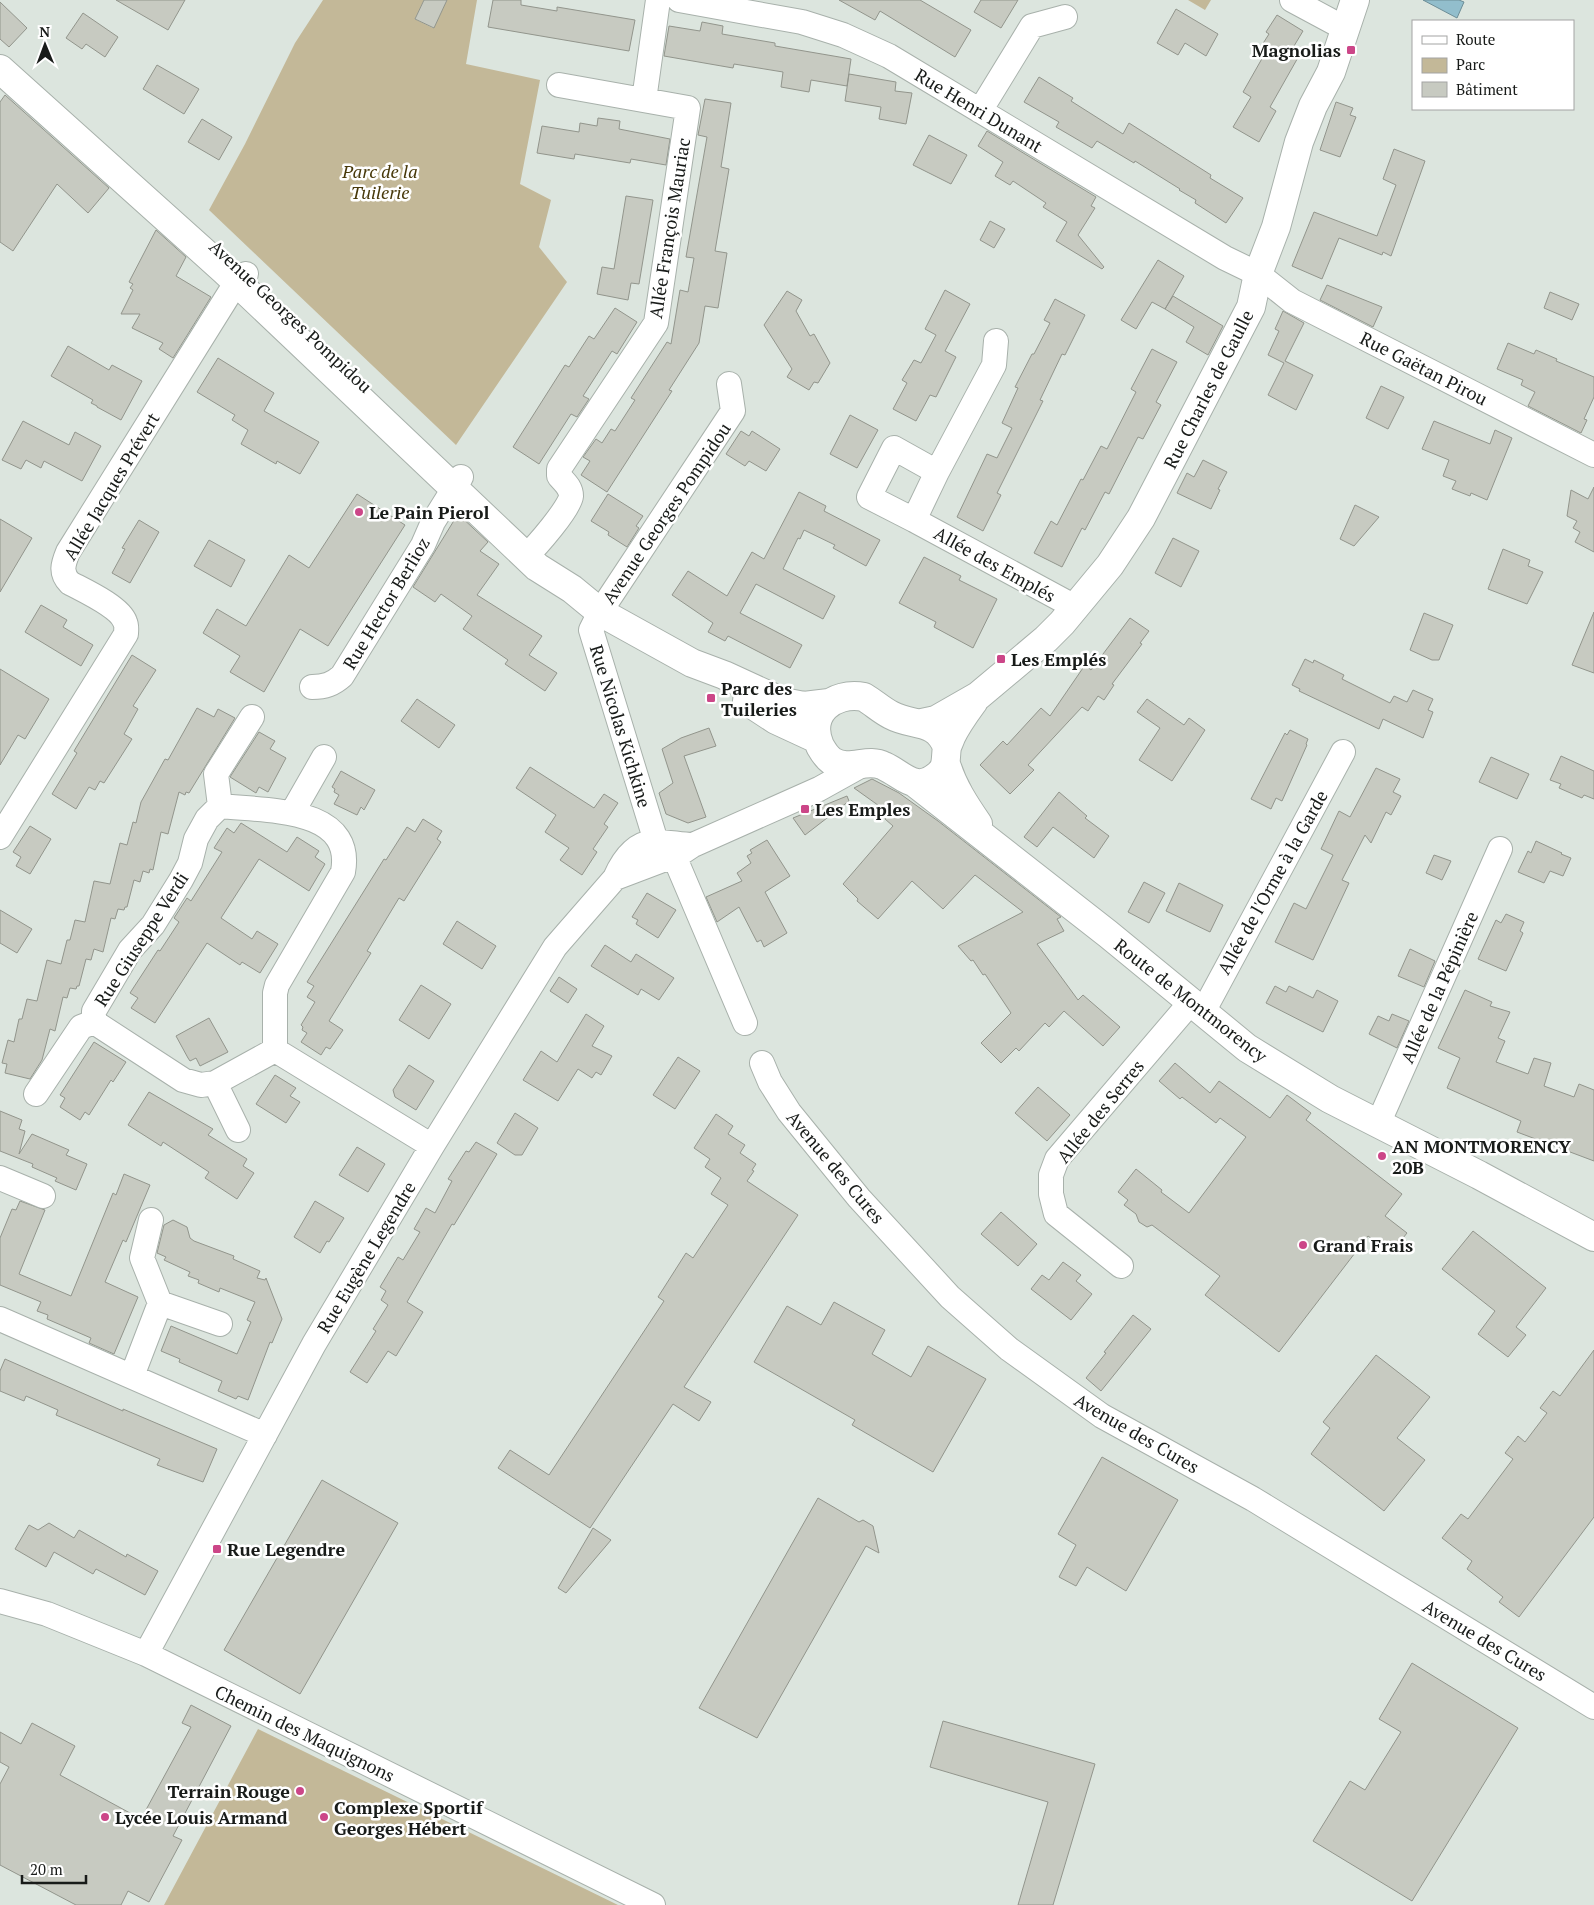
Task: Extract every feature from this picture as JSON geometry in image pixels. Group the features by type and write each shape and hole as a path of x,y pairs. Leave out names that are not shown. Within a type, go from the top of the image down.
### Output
{"main road":[{"name":"Rue Charles de Gaulle","path":"978,696 1046,640 1110,565 1141,518 1251,307 1258,274 1276,227 1299,142 1313,106 1331,72 1355,0"},
{"name":"Avenue Georges Pompidou","path":"0,54 15,65 457,482 530,552 537,566 600,612 692,663 758,710 822,747 832,761 850,766 864,764"},
{"name":"Avenue Georges Pompidou","path":"0,69 242,278"},
{"name":"Avenue Georges Pompidou","path":"692,663 731,678 783,702 804,706 829,703 839,697 848,695 864,697 892,716 922,723"},
{"path":"922,723 936,720 978,696"},
{"path":"915,783 930,780 939,774 959,723 978,696"},
{"path":"822,747 816,725 820,714 829,703"},
{"name":"Route de Montmorency","path":"922,723 939,733 947,756 952,781 962,802 989,840"},
{"name":"Route de Montmorency","path":"864,764 882,764 907,781 915,783 943,807 989,840 1255,1054 1330,1099 1479,1175 1594,1237"}],"street":[{"path":"644,100 658,0"},
{"name":"Rue Henri Dunant","path":"679,0 743,6 843,35 889,56 1225,258 1258,274"},
{"path":"1292,0 1346,29"},
{"path":"980,111 1032,26 1065,17"},
{"name":"Allée François Mauriac","path":"530,552 567,506 571,496 569,487 559,476 559,469 656,323 688,108 559,85"},
{"name":"Rue Gaëtan Pirou","path":"1258,274 1292,301 1594,455"},
{"name":"Allée Jacques Prévert","path":"0,837 126,634 126,623 121,615 112,607 70,582 65,577 62,570 66,557 228,294 242,278"},
{"name":"Allée des Emplés","path":"914,520 937,472 994,365 996,341"},
{"name":"Avenue Georges Pompidou","path":"600,612 734,411 730,384"},
{"name":"Allée des Emplés","path":"937,472 894,448 869,497 1075,608"},
{"name":"Rue Hector Berlioz","path":"312,687 334,683 342,676 423,545 457,482"},
{"name":"Rue Nicolas Kichkine","path":"600,612 591,630 654,835 672,847"},
{"path":"252,717 216,774 220,806 292,813 313,819 330,828 339,837 346,860 343,872 276,985 275,1050"},
{"path":"818,789 825,774 822,747"},
{"name":"Allée de l'Orme à la Garde","path":"1197,1007 1343,752"},
{"path":"292,813 324,757"},
{"name":"Rue Eugène Legendre","path":"146,1654 314,1344 432,1146 555,947 615,878 672,847 818,789 864,764"},
{"name":"Rue Giuseppe Verdi","path":"215,1083 202,1085 182,1080 94,1022 94,1011 130,950 153,925 181,880 190,863 196,838 207,819 220,806"},
{"path":"672,847 745,1023"},
{"name":"Allée de la Pépinière","path":"1378,1124 1500,849"},
{"name":"Allée des Serres","path":"1121,1266 1056,1214 1051,1194 1051,1175 1057,1159 1197,1007"},
{"path":"36,1094 81,1027 94,1022"},
{"path":"238,1130 215,1083 275,1050"},
{"path":"275,1050 432,1146"},
{"name":"Avenue des Cures","path":"762,1063 770,1082 789,1112 859,1198 950,1297 1009,1349 1102,1416 1252,1499 1594,1707"},
{"path":"0,1178 43,1196"},
{"path":"132,1376 160,1303 142,1258 151,1220"},
{"path":"160,1303 220,1324"},
{"path":"0,1319 265,1434"},
{"name":"Chemin des Maquignons","path":"0,1601 47,1614 146,1654 653,1905"}],"green space":[{"name":"Parc de la Tuilerie","path":"323,0 424,0 415,19 433,28 447,0 477,0 466,64 540,80 520,184 551,200 539,247 567,282 456,445 209,210 245,144 295,43"},
{"path":"1188,0 1211,0 1205,10"},
{"name":"Complexe Sportif Georges Hébert","path":"258,1729 618,1905 164,1905"}],"water":[{"path":"1423,0 1459,0 1464,2 1457,18"}],"building":[{"path":"116,0 185,0 168,30"},
{"path":"424,0 447,0 434,28 415,19"},
{"path":"493,0 521,0 521,5 557,11 557,7 635,20 629,51 488,27"},
{"path":"839,0 920,0 971,30 955,57 880,11 875,20"},
{"path":"981,0 1018,0 1001,28 974,12"},
{"path":"0,2 27,28 9,47 0,39"},
{"path":"1176,9 1218,34 1206,56 1185,43 1178,55 1157,43"},
{"path":"83,13 118,37 105,57 86,44 82,49 66,38"},
{"path":"1277,15 1303,31 1291,51 1300,54 1270,107 1276,111 1259,142 1233,127 1251,97 1243,92 1268,48 1262,45 1269,34 1266,32"},
{"path":"702,22 723,26 722,34 775,43 775,46 851,59 847,86 811,80 809,92 781,87 783,72 734,64 733,68 664,56 669,26 700,31"},
{"path":"157,65 199,89 184,114 143,89"},
{"path":"849,74 896,82 895,91 912,93 906,124 879,119 881,107 845,101"},
{"path":"1039,77 1073,98 1071,101 1123,134 1129,123 1211,175 1210,178 1243,198 1226,223 1195,203 1196,200 1180,189 1135,161 1134,163 1097,141 1092,148 1056,127 1059,122 1024,102"},
{"path":"5,95 109,188 88,213 57,184 13,251 0,242 0,102"},
{"path":"705,99 731,103 721,167 729,169 715,251 727,253 718,308 705,306 699,343 669,390 672,391 607,492 581,475 590,461 583,457 596,439 602,443 611,429 615,431 635,400 631,398 667,342 671,344 680,290 688,292 694,258 686,257 707,137 698,135"},
{"path":"1336,102 1353,108 1350,115 1356,117 1340,157 1320,150"},
{"path":"598,118 620,121 619,129 670,139 666,165 631,159 630,163 575,154 574,159 537,153 542,126 579,132 580,123 597,126"},
{"path":"202,119 232,137 219,160 188,142"},
{"path":"987,131 1096,197 1091,206 1095,208 1078,235 1104,267 1102,269 1056,241 1067,222 1043,207 1046,203 1013,181 1010,185 995,176 1003,162 978,146"},
{"path":"929,135 967,155 951,184 913,165"},
{"path":"1394,149 1425,161 1391,256 1383,252 1382,255 1339,238 1322,279 1292,266 1314,212 1377,236 1396,185 1383,179"},
{"path":"626,196 653,200 639,284 631,283 628,300 597,294 602,267 614,269"},
{"path":"990,221 1005,229 994,248 980,240"},
{"path":"156,230 186,257 176,276 211,297 173,358 159,349 163,343 132,328 140,314 121,314 133,290 130,288 133,284 129,282"},
{"path":"1158,260 1184,276 1165,309 1152,302 1136,329 1121,320"},
{"path":"1327,285 1382,307 1373,327 1320,300"},
{"path":"945,290 970,304 945,351 956,357 936,397 930,395 916,421 893,409 907,383 902,380 914,360 921,363 936,335 925,329"},
{"path":"787,291 802,300 796,311 810,336 814,334 830,363 818,383 814,382 809,390 787,377 792,369 764,325"},
{"path":"1550,292 1579,304 1572,320 1544,308"},
{"path":"1173,296 1223,326 1208,355 1186,342 1194,327 1165,309"},
{"path":"1055,299 1085,315 1065,355 1062,354 1040,400 1043,401 997,493 1001,495 983,531 957,517 987,454 997,458 1012,428 1002,423 1018,388 1015,387 1050,323 1044,320"},
{"path":"615,308 637,322 617,354 612,351 583,396 589,399 577,417 571,414 539,464 513,447 565,365 569,367 589,336 594,339"},
{"path":"1283,311 1304,323 1285,361 1313,375 1296,410 1268,395 1284,363 1268,355 1279,331 1275,329"},
{"path":"1508,343 1534,354 1536,350 1557,359 1556,361 1594,377 1594,397 1584,419 1587,420 1581,433 1528,406 1535,392 1521,385 1523,380 1497,369"},
{"path":"68,346 109,370 112,365 142,381 121,420 91,403 93,400 51,376"},
{"path":"1152,349 1177,362 1156,402 1161,405 1143,439 1138,437 1109,494 1105,492 1085,530 1082,528 1062,567 1034,553 1051,521 1057,525 1101,446 1107,449 1136,392 1131,389"},
{"path":"218,358 274,393 264,411 319,442 300,474 277,461 276,464 241,444 248,430 232,420 235,415 197,392"},
{"path":"1381,386 1404,397 1388,429 1366,418"},
{"path":"850,415 878,430 857,468 830,454"},
{"path":"23,421 69,445 75,432 101,446 82,481 44,461 41,468 26,460 21,469 2,460"},
{"path":"1434,421 1490,444 1495,430 1512,438 1487,500 1471,493 1470,496 1452,489 1456,481 1443,476 1449,460 1422,449"},
{"path":"741,431 749,436 752,431 780,449 766,471 749,461 745,466 726,454"},
{"path":"1203,460 1227,472 1218,489 1220,490 1211,509 1177,493 1187,473 1194,477"},
{"path":"1594,487 1594,552 1575,542 1580,532 1573,528 1577,521 1567,516 1571,490 1588,499"},
{"path":"799,492 826,506 824,511 880,540 866,566 833,548 835,545 804,530 800,539 798,538 783,569 835,596 823,619 756,584 740,613 802,645 790,668 728,636 725,641 708,632 713,623 672,595 688,571 727,596 752,552 764,559"},
{"path":"357,494 405,525 328,646 300,629 264,692 230,672 240,656 203,633 217,609 246,626 289,555 309,568"},
{"path":"608,494 643,516 636,526 639,528 627,547 608,535 609,532 591,521"},
{"path":"1355,505 1379,517 1354,546 1340,539"},
{"path":"458,514 488,542 480,551 499,564 477,595 542,636 529,655 557,673 545,691 505,664 508,660 463,629 472,616 441,594 435,602 413,587"},
{"path":"0,519 32,538 0,592"},
{"path":"139,520 159,532 130,583 112,573 125,549 122,548"},
{"path":"1173,538 1199,551 1181,587 1155,573"},
{"path":"209,540 245,560 231,587 194,566"},
{"path":"1503,549 1530,560 1528,566 1543,572 1527,604 1488,589"},
{"path":"924,557 961,576 959,580 997,599 973,648 934,627 936,622 899,603"},
{"path":"41,605 67,620 63,627 93,645 81,666 25,632"},
{"path":"1594,612 1594,673 1572,665"},
{"path":"1424,613 1453,625 1439,660 1432,660 1410,650"},
{"path":"1130,618 1149,631 1140,643 1142,644 1112,684 1114,685 1104,700 1098,696 1088,711 1082,707 1028,765 1034,770 1010,794 980,765 1003,741 1007,745 1041,708 1050,716 1085,665 1091,670"},
{"path":"132,655 156,670 133,706 138,709 124,734 132,739 104,783 100,781 95,790 89,787 76,809 52,794 77,753 74,751"},
{"path":"1305,659 1313,663 1314,660 1344,675 1342,679 1390,703 1394,696 1407,702 1413,690 1433,699 1428,710 1433,712 1423,738 1383,719 1379,729 1299,691 1300,689 1292,685"},
{"path":"0,669 49,699 25,739 18,735 0,765"},
{"path":"417,699 455,725 439,748 401,721"},
{"path":"1147,699 1184,725 1189,718 1205,730 1172,781 1139,760 1160,728 1137,712"},
{"path":"197,708 214,717 218,709 235,718 189,793 186,792 185,795 179,792 168,834 161,832 153,870 150,869 149,873 143,871 140,882 134,880 127,907 124,910 118,909 115,919 111,918 103,952 94,949 91,960 86,959 79,986 76,989 70,988 67,998 63,997 55,1031 50,1029 42,1060 30,1079 5,1073 7,1064 2,1063 8,1040 14,1042 19,1019 22,1019 27,999 37,1001 47,960 61,964 67,940 70,940 75,920 85,922 94,881 110,884 120,843 127,845 133,822 136,823 141,802 165,759 168,760"},
{"path":"709,728 716,746 684,756 706,817 688,823 666,814 659,793 673,783 662,749 681,738"},
{"path":"1290,730 1308,739 1307,745 1282,801 1276,798 1271,809 1251,799 1285,733 1287,735"},
{"path":"259,732 275,741 270,749 286,758 268,792 259,787 256,793 230,777"},
{"path":"1561,756 1594,771 1594,799 1584,795 1582,798 1559,788 1561,784 1550,780"},
{"path":"1491,757 1529,774 1517,799 1479,782"},
{"path":"530,767 594,808 604,794 618,803 604,824 608,827 593,849 597,852 582,875 560,860 569,848 545,832 556,815 516,788"},
{"path":"1376,768 1400,779 1393,792 1401,796 1391,815 1386,812 1371,843 1365,835 1342,880 1349,883 1313,960 1275,942 1294,903 1306,909 1333,855 1321,849 1339,811 1350,817"},
{"path":"341,771 375,790 364,810 361,807 357,815 334,804 339,795 334,792 335,789 332,787"},
{"path":"872,779 899,793 938,821 1061,917 1057,919 1064,931 1037,944 1078,1000 1083,995 1120,1027 1103,1046 1064,1011 1049,1027 1045,1023 1019,1051 1016,1048 1001,1063 981,1043 1011,1013 985,974 983,975 973,960 971,961 958,946 1023,912 975,875 943,909 912,881 878,919 857,901 858,899 843,884 893,826 885,819 889,813 854,788"},
{"path":"1059,792 1087,816 1085,818 1109,836 1094,858 1053,827 1037,847 1024,837"},
{"path":"847,796 849,801 805,835 793,818"},
{"path":"423,819 442,831 437,839 441,842 404,901 399,898 367,951 371,953 329,1021 343,1030 330,1049 326,1047 321,1055 301,1042 307,1033 302,1030 303,1027 301,1025 315,1002 307,997 314,986 307,982 384,859 386,860 407,827 415,832"},
{"path":"241,823 287,852 297,837 319,851 315,857 325,864 309,891 259,859 221,918 252,939 257,931 278,944 260,973 242,962 240,965 207,943 155,1023 131,1008 138,998 130,993 179,922 174,918 187,898 191,901 222,852 214,848 227,828 234,833"},
{"path":"30,826 51,839 30,874 16,866 21,857 13,852"},
{"path":"767,840 790,876 765,892 787,933 764,947 761,940 757,942 739,907 717,922 706,897 742,881 737,873 751,863 747,856 752,853 750,850"},
{"path":"1536,841 1571,858 1563,876 1550,871 1544,883 1518,872 1528,851 1531,853"},
{"path":"1434,855 1451,861 1442,880 1426,873"},
{"path":"1144,882 1165,893 1149,923 1128,912"},
{"path":"1179,883 1223,905 1210,932 1166,911"},
{"path":"647,893 676,910 658,938 636,924 638,920 632,917"},
{"path":"0,910 32,929 17,953 0,943"},
{"path":"1506,914 1524,922 1520,931 1523,933 1506,971 1478,959 1496,920 1501,923"},
{"path":"457,921 496,946 482,969 443,944"},
{"path":"605,945 631,962 636,954 674,978 659,1000 641,989 638,995 591,966"},
{"path":"1410,949 1435,961 1424,987 1398,976"},
{"path":"559,977 577,989 568,1003 550,991"},
{"path":"421,985 451,1004 429,1039 399,1020"},
{"path":"1275,986 1286,992 1289,986 1313,998 1317,990 1338,1001 1323,1032 1266,1003"},
{"path":"1465,990 1492,1002 1490,1006 1510,1012 1498,1038 1505,1041 1496,1062 1528,1074 1534,1058 1551,1063 1544,1086 1574,1097 1579,1084 1594,1090 1594,1161 1517,1132 1521,1121 1447,1088 1460,1058 1438,1048"},
{"path":"586,1014 604,1026 592,1046 612,1056 601,1075 596,1072 592,1078 578,1069 558,1101 523,1080 541,1051 557,1062"},
{"path":"1392,1014 1409,1021 1397,1048 1369,1034 1378,1016 1389,1021"},
{"path":"209,1018 228,1052 200,1066 196,1058 190,1061 176,1036"},
{"path":"94,1042 126,1062 113,1082 111,1080 89,1115 85,1112 80,1120 60,1107 65,1098 60,1095"},
{"path":"678,1057 700,1071 675,1109 653,1095"},
{"path":"1175,1063 1210,1093 1219,1081 1270,1118 1287,1095 1311,1113 1306,1120 1402,1194 1385,1216 1407,1233 1391,1253 1368,1236 1279,1352 1205,1295 1220,1276 1152,1225 1147,1227 1139,1222 1136,1214 1124,1205 1128,1200 1118,1192 1136,1169 1162,1190 1161,1192 1189,1213 1246,1137 1220,1118 1216,1123 1182,1097 1180,1099 1159,1081"},
{"path":"409,1065 434,1081 416,1110 395,1097 393,1090"},
{"path":"275,1075 296,1088 290,1096 300,1102 286,1123 256,1104"},
{"path":"1038,1087 1070,1115 1047,1141 1015,1113"},
{"path":"149,1092 213,1129 208,1135 247,1159 243,1166 254,1173 237,1199 205,1178 209,1172 163,1142 161,1146 128,1125"},
{"path":"0,1111 22,1120 19,1129 25,1131 19,1154 32,1134 69,1150 66,1155 87,1164 76,1190 55,1181 57,1178 32,1167 33,1164 0,1151"},
{"path":"515,1113 538,1128 522,1155 515,1155 497,1143"},
{"path":"716,1114 733,1126 728,1134 745,1145 740,1153 756,1164 752,1170 754,1171 747,1181 798,1215 684,1387 711,1402 699,1421 673,1404 590,1528 498,1468 510,1450 549,1475 664,1301 658,1297 686,1253 693,1258 728,1205 711,1194 721,1178 705,1167 710,1159 694,1148"},
{"path":"476,1142 497,1154 454,1225 452,1224 407,1302 423,1312 396,1356 388,1351 367,1383 350,1372 376,1331 373,1329 388,1305 381,1300 386,1291 380,1287 398,1257 403,1260 420,1232 414,1229 426,1208 435,1213 452,1181 448,1179 466,1151 469,1152"},
{"path":"357,1147 385,1164 368,1192 339,1175"},
{"path":"124,1174 150,1185 126,1242 123,1240 105,1282 138,1297 114,1354 89,1343 91,1338 47,1319 48,1315 37,1311 41,1302 0,1285 0,1238 12,1209 16,1210 20,1201 45,1210 19,1274 71,1296 113,1193 116,1195"},
{"path":"315,1201 344,1218 320,1253 294,1237"},
{"path":"1001,1212 1037,1244 1018,1266 981,1234"},
{"path":"173,1220 187,1227 190,1238 194,1241 234,1256 233,1259 260,1271 257,1278 265,1280 266,1278 282,1319 272,1343 270,1342 248,1400 238,1396 236,1399 218,1391 222,1381 179,1362 180,1359 161,1351 171,1326 237,1354 251,1322 247,1320 255,1302 220,1288 219,1292 198,1283 199,1280 188,1276 190,1272 164,1260 166,1257 157,1253 164,1225"},
{"path":"1473,1231 1546,1288 1516,1327 1526,1335 1508,1357 1478,1334 1495,1311 1442,1269"},
{"path":"1063,1262 1081,1275 1076,1281 1092,1294 1071,1320 1031,1289 1042,1275 1049,1280"},
{"path":"834,1302 885,1330 872,1354 911,1377 928,1346 986,1379 933,1472 852,1425 855,1420 754,1362 787,1306 821,1325"},
{"path":"1133,1315 1151,1329 1101,1391 1086,1378"},
{"path":"1594,1350 1594,1517 1519,1617 1499,1602 1503,1597 1467,1569 1472,1561 1442,1538 1461,1514 1468,1519 1513,1459 1505,1453 1518,1436 1525,1442 1547,1413 1540,1408 1553,1391 1560,1396"},
{"path":"1376,1355 1430,1397 1397,1438 1425,1460 1384,1511 1311,1454 1330,1428 1323,1422"},
{"path":"5,1359 123,1411 123,1409 217,1449 203,1482 157,1465 160,1459 56,1415 58,1410 26,1396 24,1401 0,1391 0,1371"},
{"path":"1102,1457 1178,1500 1126,1591 1087,1567 1076,1586 1059,1577 1076,1545 1058,1534"},
{"path":"322,1480 398,1523 300,1694 224,1650"},
{"path":"818,1498 859,1522 863,1520 873,1526 879,1553 866,1546 757,1738 699,1708"},
{"path":"49,1523 74,1538 79,1530 126,1557 127,1554 158,1571 145,1595 96,1569 93,1574 54,1552 46,1567 15,1549 29,1525 38,1530"},
{"path":"593,1528 611,1540 566,1593 558,1588"},
{"path":"1412,1663 1518,1728 1412,1901 1313,1841 1350,1781 1365,1790 1401,1732 1379,1719"},
{"path":"191,1705 231,1726 173,1836 182,1840 149,1902 128,1891 121,1905 76,1905 0,1865 0,1784 9,1767 0,1762 0,1732 21,1744 32,1723 75,1746 60,1775 141,1819 191,1727 182,1723"},
{"path":"943,1721 1095,1764 1053,1905 1018,1905 1048,1802 930,1767"}],"place":[{"name":"Magnolias","path":"1351,50"},
{"name":"Le Pain Pierol","path":"359,512"},
{"name":"Les Emplés","path":"1001,659"},
{"name":"Parc des Tuileries","path":"711,698"},
{"name":"Les Emples","path":"805,809"},
{"name":"AN MONTMORENCY 20B","path":"1382,1156"},
{"name":"Grand Frais","path":"1303,1245"},
{"name":"Rue Legendre","path":"217,1549"},
{"name":"Terrain Rouge","path":"300,1791"},
{"name":"Lycée Louis Armand","path":"105,1817"},
{"name":"Complexe Sportif Georges Hébert","path":"324,1817"}]}
